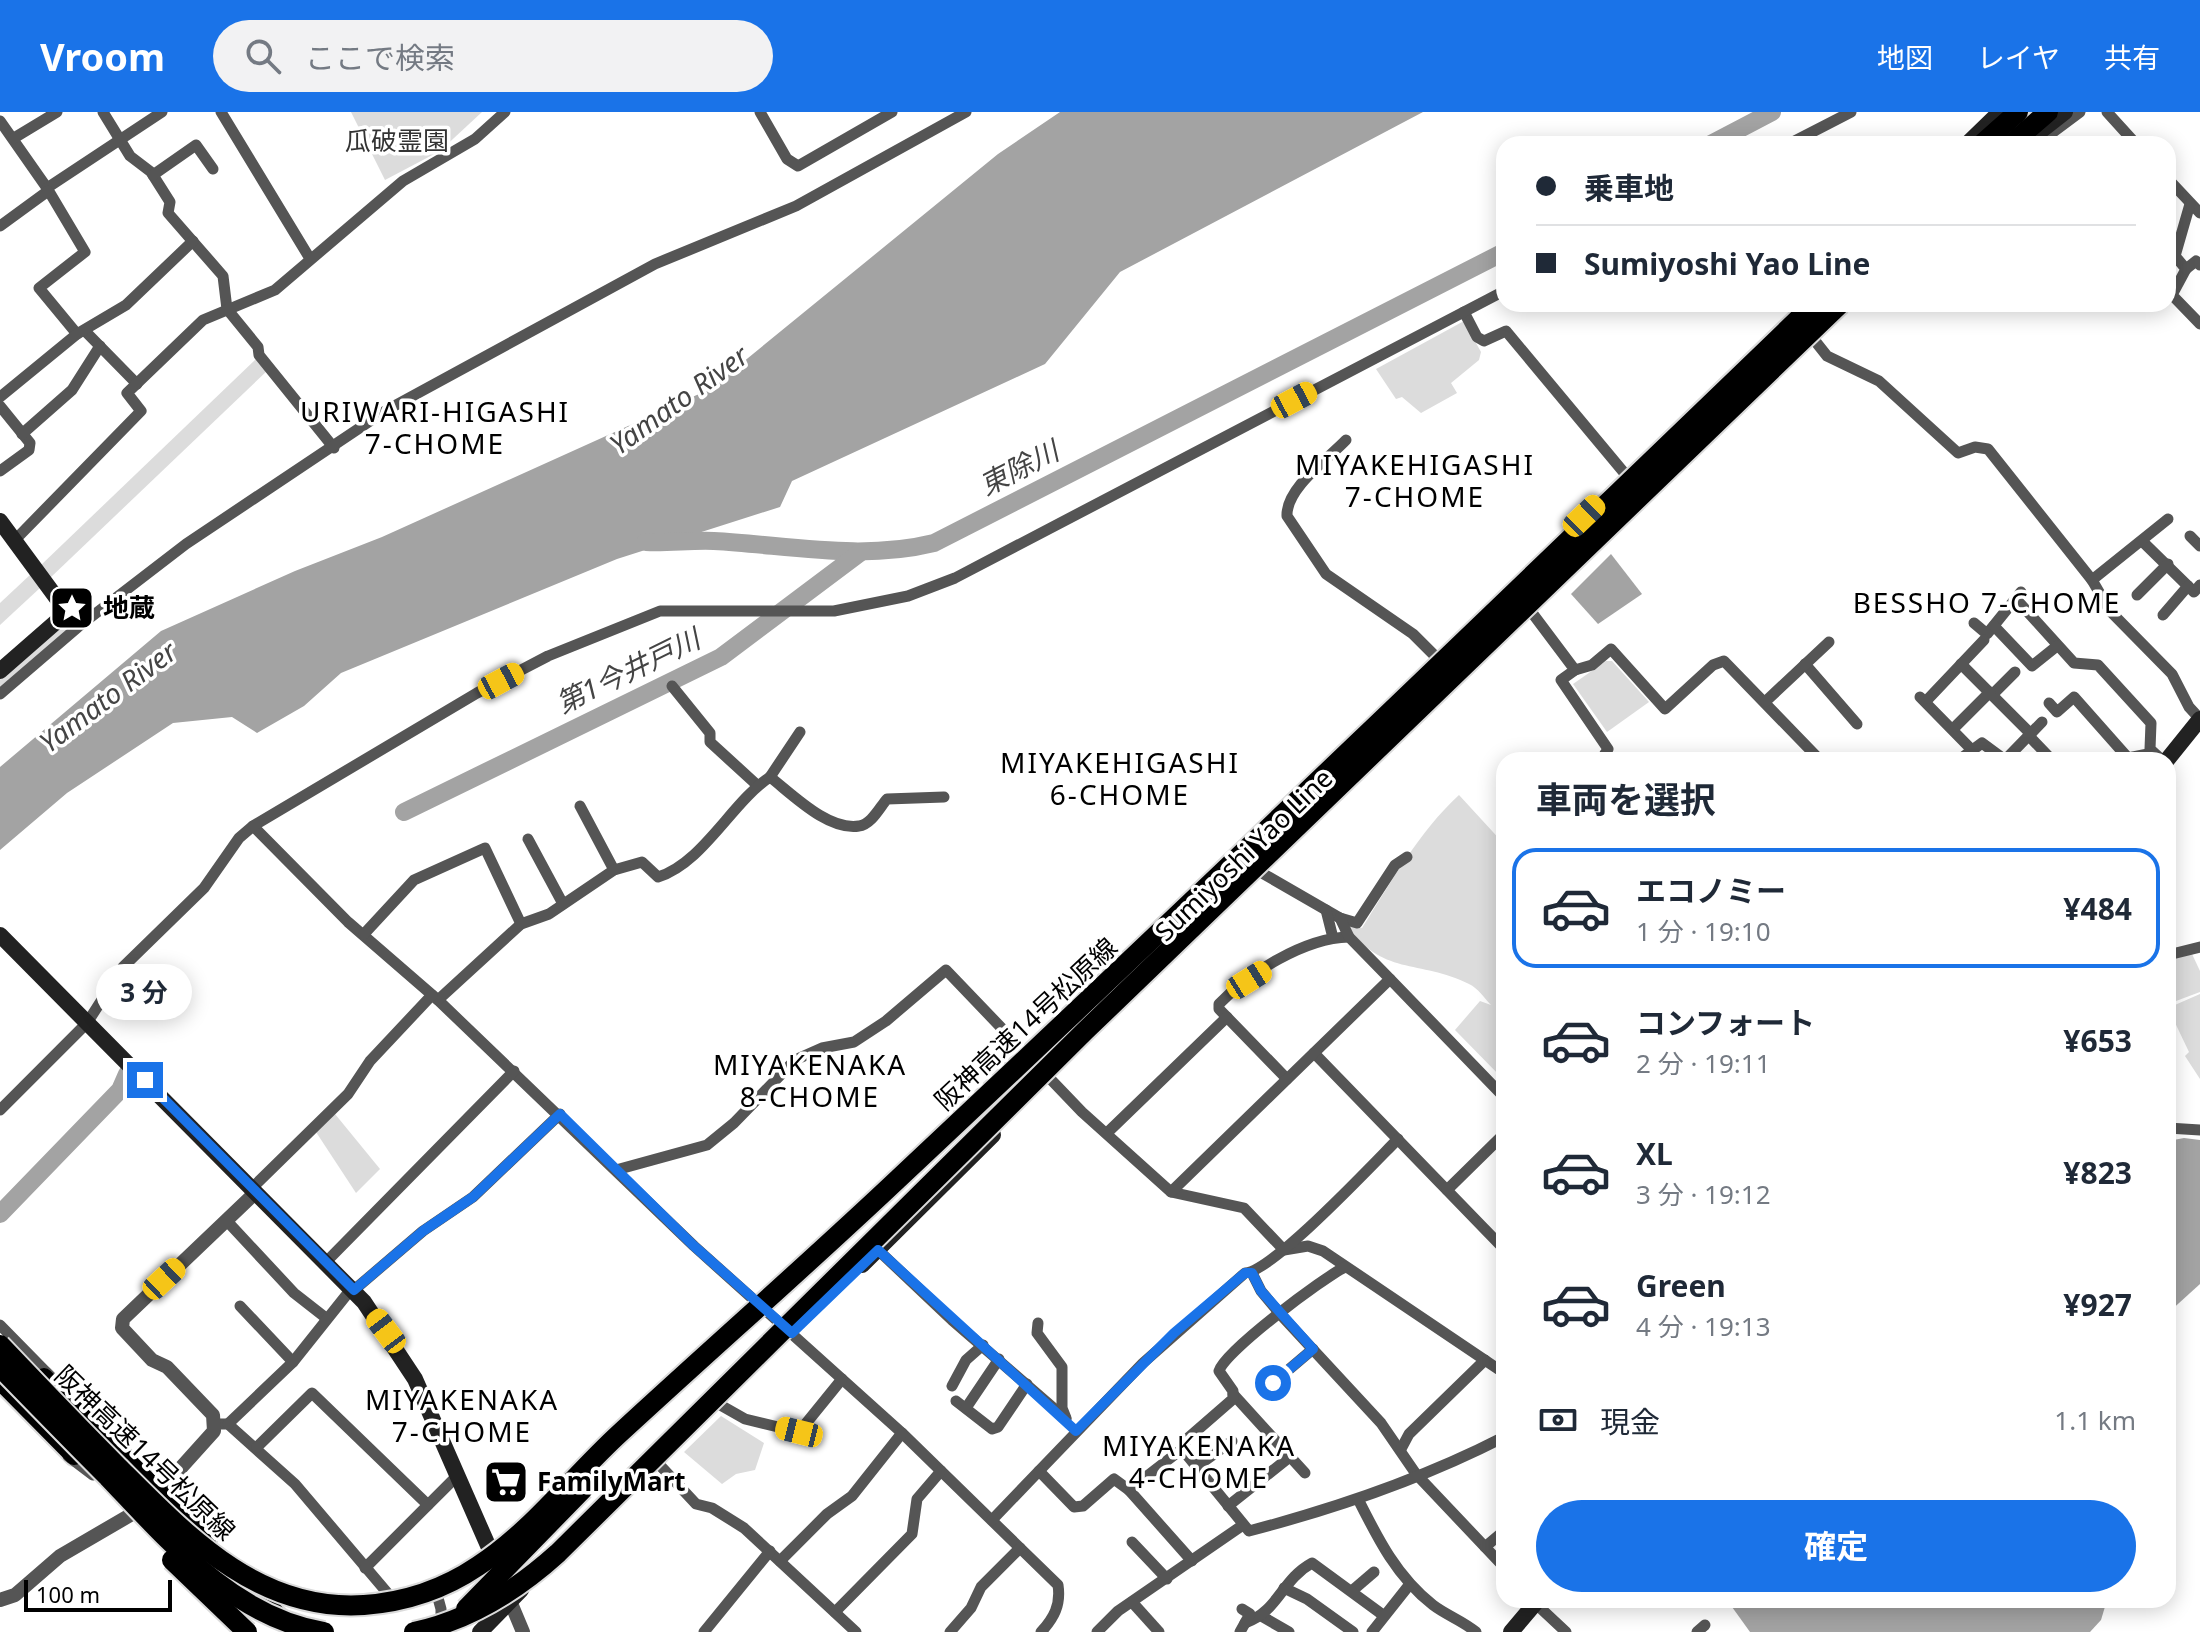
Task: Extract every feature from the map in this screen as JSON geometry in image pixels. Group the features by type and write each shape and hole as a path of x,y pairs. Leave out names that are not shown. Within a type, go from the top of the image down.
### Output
{"highway":[{"path":"1991,136 2018,112"},
{"path":"2021,136 2046,115"},
{"name":"阪神高速14号松原線","path":"0,1345 164,1514 211,1557 248,1579 291,1596 357,1606 405,1599 454,1580 478,1566 524,1529 615,1437 787,1284 1073,1018 1806,312"},
{"name":"阪神高速14号松原線","path":"414,1632 475,1611 538,1571 1085,1031 1832,312"},
{"path":"463,1632 797,1297 1085,1031"},
{"path":"439,1630 787,1284"},
{"path":"0,1328 60,1394 161,1490 293,1632"},
{"path":"0,1328 287,1632"},
{"path":"0,1369 127,1513 248,1632"},
{"name":"阪神高速14号松原線","path":"0,1369 162,1534 205,1573 268,1614 324,1632"},
{"path":"0,1381 248,1632"}],"main road":[{"path":"1975,136 2000,112"},
{"path":"2034,136 2065,112"},
{"name":"Sumiyoshi Yao Line","path":"503,1568 758,1304 904,1159 1238,847 1794,312"},
{"name":"Sumiyoshi Yao Line","path":"480,1632 715,1402 950,1182 1049,1075 1262,873 1824,312"},
{"path":"0,671 64,615 61,604 1,524"},
{"path":"2167,752 2200,719"},
{"path":"0,935 353,1289 386,1331 415,1379 457,1476 503,1568 510,1601"},
{"path":"1511,1632 1530,1608"}],"street":[{"path":"14,138 57,112"},
{"path":"103,112 130,156 153,175 170,202 168,213 223,276 227,309 258,347 259,355 334,448"},
{"path":"0,226 162,112"},
{"path":"221,112 309,257"},
{"path":"14,541 141,411 127,393 203,320 275,290 303,268 309,257 403,181 475,139 505,112"},
{"path":"760,112 787,159 798,166 892,112"},
{"path":"0,694 90,617 186,544 334,448 385,411 655,264 796,206 966,112"},
{"path":"1804,136 1851,112"},
{"path":"2048,136 2080,112"},
{"path":"2107,112 2129,136"},
{"path":"0,121 48,190 85,252 39,288 137,384"},
{"path":"153,175 196,145 213,169"},
{"path":"2176,188 2200,213"},
{"path":"2176,253 2190,204"},
{"path":"0,397 81,332 126,305 193,241"},
{"path":"2176,257 2186,269"},
{"path":"2176,288 2186,269 2196,261 2200,265"},
{"path":"0,1110 84,1020 123,967 204,888 239,838 253,826 477,693 548,656 660,611 698,608 772,613 845,609 908,596 955,578 1496,295"},
{"path":"2176,299 2200,324"},
{"path":"1464,312 1477,337 1484,341 1506,331 1626,475"},
{"path":"1805,330 1827,356 1879,381 1958,453 1975,447 1988,449 2092,580 2110,611 2172,674 2189,707 2200,719"},
{"path":"22,434 72,390 100,346"},
{"path":"0,406 30,443 29,450 0,471"},
{"path":"1346,440 1299,489 1287,508 1287,516 1326,574 1413,634 1436,657"},
{"path":"2092,580 2168,519"},
{"path":"2190,536 2200,546"},
{"path":"2142,541 2194,586 2163,615"},
{"path":"2137,595 2168,564"},
{"path":"1510,587 1530,608 1575,670"},
{"path":"1974,623 1987,634 2018,596 2074,663 2098,665 2151,723 2159,752"},
{"path":"1994,626 2032,666 2057,646"},
{"path":"1972,750 1924,698 1984,640"},
{"path":"1766,701 1829,642"},
{"path":"1606,752 1608,749 1561,680 1575,670 1592,665 1611,649 1665,709 1713,665 1724,661 1813,752"},
{"path":"1805,664 1857,724"},
{"path":"1961,664 2045,752"},
{"path":"1956,726 2015,672"},
{"path":"672,686 710,733 710,742 757,785"},
{"path":"2049,703 2057,712 2074,697 2123,752"},
{"path":"2013,752 2042,722"},
{"path":"390,1596 295,1484 257,1447 248,1444 222,1424 167,1367 152,1360 122,1328 123,1319 226,1220 348,1094 370,1061 435,998 521,924 549,914 614,870 642,862 658,877 665,875 697,850 757,785 770,777 800,732"},
{"path":"1969,752 1982,743 1994,752"},
{"path":"770,777 831,820 859,826 868,822 887,799 944,797"},
{"path":"580,806 614,870"},
{"path":"253,826 307,884 435,998 758,1304 902,1433 1058,1585 1060,1598 1053,1618 1041,1632"},
{"path":"528,839 563,904"},
{"path":"1238,847 1262,873 1340,918 1360,925 1395,865 1407,857"},
{"path":"364,934 414,880 485,848 521,924"},
{"path":"1326,910 1333,938"},
{"path":"1340,918 1349,937 1496,1089"},
{"path":"1287,1079 1227,1017 1219,1004 1237,986 1281,959 1333,938 1349,937"},
{"path":"2176,953 2200,947"},
{"path":"616,1170 707,1145 734,1123 795,1060 822,1048 854,1042 886,1021 946,970 1082,1112 1108,1132 1171,1192 1244,1208 1284,1250"},
{"path":"1171,1192 1390,979"},
{"path":"1108,1132 1227,1017"},
{"path":"1314,1053 1496,1241"},
{"path":"325,1263 514,1071"},
{"path":"0,1600 15,1595 60,1556 132,1514 161,1490 214,1431 293,1362 326,1318 353,1289 423,1231 473,1197 560,1114"},
{"path":"2176,1128 2200,1130"},
{"path":"992,1520 1174,1333 1245,1273 1252,1273 1284,1250 1398,1139"},
{"path":"1447,1190 1496,1142"},
{"path":"226,1220 294,1293 326,1318"},
{"path":"1284,1250 1308,1246 1323,1251 1496,1368"},
{"path":"878,1250 1076,1431"},
{"path":"1305,1473 1233,1394 1219,1371 1239,1346 1281,1315 1321,1279 1345,1267"},
{"path":"1252,1273 1281,1315 1401,1449 1416,1474 1496,1559"},
{"path":"240,1306 293,1362"},
{"path":"1038,1323 1037,1333 1062,1367 1062,1408 1066,1419"},
{"path":"0,1328 161,1490 244,1580"},
{"path":"952,1386 966,1360 983,1345"},
{"path":"1273,1383 1313,1349"},
{"path":"999,1359 961,1404 992,1429 998,1427 1027,1384"},
{"path":"1401,1449 1409,1434 1485,1360"},
{"path":"715,1402 745,1419 799,1432 842,1379"},
{"path":"0,1390 56,1446 93,1475"},
{"path":"257,1447 312,1393 428,1505"},
{"path":"1129,1490 1182,1449 1187,1439 1233,1399 1233,1394"},
{"path":"780,1561 827,1514 852,1496 902,1433"},
{"path":"1196,1467 1232,1441"},
{"path":"1182,1449 1249,1531 1358,1499 1496,1441"},
{"path":"1228,1506 1291,1456"},
{"path":"655,1460 696,1504 712,1508 744,1528 856,1632"},
{"path":"835,1612 912,1534 917,1499 941,1471"},
{"path":"1039,1471 1074,1507 1083,1506 1114,1479 1129,1490 1192,1561"},
{"path":"365,1568 457,1476"},
{"path":"1358,1499 1386,1554 1410,1584 1434,1606 1476,1632"},
{"path":"1097,1632 1132,1602 1243,1525"},
{"path":"1485,1547 1496,1538"},
{"path":"1132,1542 1167,1579"},
{"path":"953,1631 971,1608 981,1587 1020,1548"},
{"path":"704,1632 770,1551"},
{"path":"230,1563 270,1582 327,1598 390,1596 473,1571 503,1568"},
{"path":"1243,1628 1263,1617 1284,1588 1312,1563 1353,1590 1383,1615"},
{"path":"1353,1590 1374,1572"},
{"path":"433,1583 441,1609 439,1630"},
{"path":"1372,1632 1410,1584"},
{"path":"1284,1588 1307,1599 1353,1632"},
{"path":"510,1601 523,1632"},
{"path":"1132,1602 1159,1632"},
{"path":"1543,1608 1566,1632"},
{"path":"1242,1609 1250,1614 1243,1628"},
{"path":"1263,1617 1289,1632"},
{"path":"1053,1618 1057,1632"}],"green space":[{"name":"瓜破霊園","path":"351,112 482,112 440,151 385,180"},
{"path":"1464,321 1481,352 1479,360 1451,383 1457,393 1421,413 1402,397 1396,399 1376,369"},
{"path":"257,358 268,370 49,579 40,566"},
{"path":"31,574 41,587 0,625 0,603"},
{"path":"68,619 73,625 0,688 0,678"},
{"path":"1606,661 1612,661 1649,702 1607,732 1573,684"},
{"path":"1459,795 1496,835 1496,1072 1455,1030 1480,1001 1491,1005 1478,991 1451,976 1402,964 1373,952 1346,923 1362,928 1418,841"},
{"path":"2192,954 2200,971 2200,992 2176,1001 2176,958"},
{"path":"2200,994 2200,1079 2185,1056 2189,1052 2176,1025 2176,1004"},
{"path":"335,1114 380,1169 356,1193 316,1132"},
{"path":"721,1416 764,1443 755,1470 736,1474 722,1484 684,1452"}],"water":[{"name":"Yamato River","path":"1060,112 1423,112 1120,272 1045,364 792,481 780,507 617,559 341,673 304,706 257,733 232,717 173,723 67,793 0,850 0,767 161,631 295,571 382,537 710,389 998,154"},
{"path":"1611,554 1642,594 1598,624 1571,594"},
{"path":"2176,1140 2200,1140 2200,1284 2176,1306"},
{"path":"1733,1608 2105,1608 2101,1620 2090,1632 1750,1632"}],"waterway":[{"name":"東除川","path":"1726,136 1772,112"},
{"name":"東除川","path":"646,542 714,541 852,551 879,551 934,543 1496,256"},
{"name":"第1今井戸川","path":"404,812 721,657 861,552"},
{"name":"第1今井戸川","path":"0,1214 120,1090 127,1074"}],"place":[{"name":"地蔵","path":"72,608"},
{"name":"FamilyMart","path":"506,1482"}],"district":[{"name":"URIWARI-HIGASHI 7-CHOME","path":"435,428"},
{"name":"MIYAKEHIGASHI 7-CHOME","path":"1415,481"},
{"name":"BESSHO 7-CHOME","path":"1987,603"},
{"name":"MIYAKEHIGASHI 6-CHOME","path":"1120,779"},
{"name":"MIYAKENAKA 8-CHOME","path":"810,1081"},
{"name":"MIYAKENAKA 7-CHOME","path":"462,1416"},
{"name":"MIYAKENAKA 4-CHOME","path":"1199,1462"}],"route":[{"path":"145,1080 354,1290 423,1231 473,1197 560,1114 694,1246 792,1333 878,1250 1076,1431 1174,1333 1245,1273 1252,1273 1261,1291 1313,1349 1273,1383"}]}
